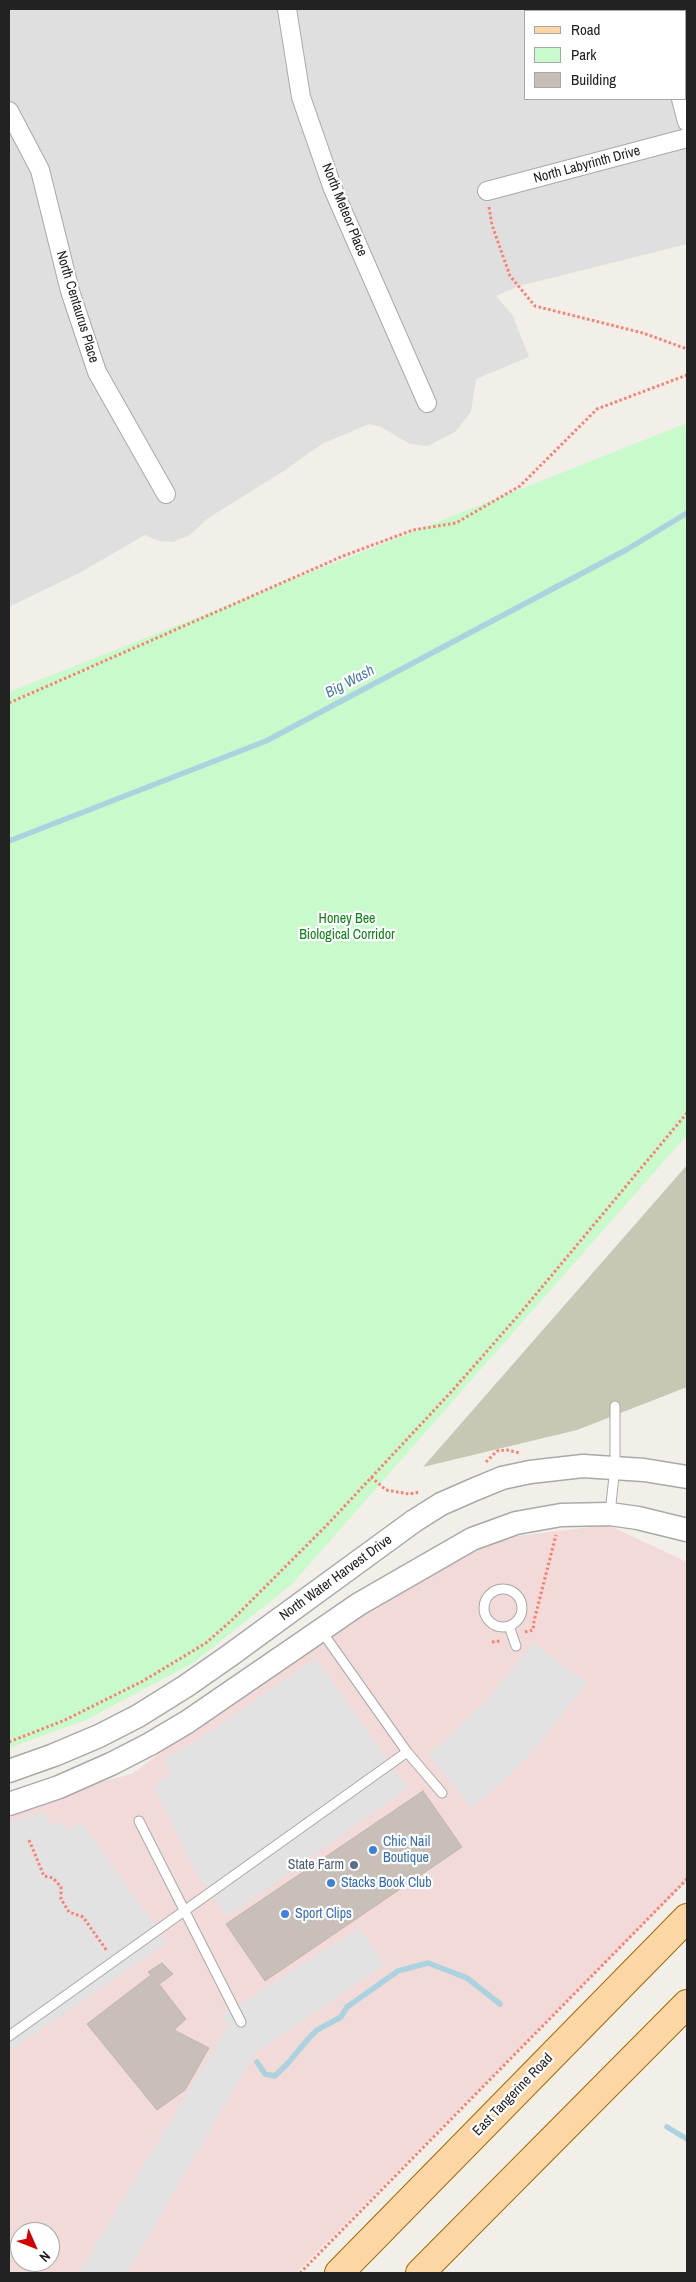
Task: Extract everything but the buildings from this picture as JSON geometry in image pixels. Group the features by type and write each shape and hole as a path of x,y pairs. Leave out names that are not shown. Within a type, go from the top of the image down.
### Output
{"main road":[{"name":"East Tangerine Road","path":"339,2273 687,1918"},
{"path":"420,2273 687,2004"}],"street":[{"name":"North Meteor Place","path":"287,9 302,97 333,189 427,403"},
{"path":"681,100 687,122"},
{"name":"North Centaurus Place","path":"9,111 40,170 70,291 97,372 166,494"},
{"name":"North Labyrinth Drive","path":"487,191 687,138"},
{"name":"North Water Harvest Drive","path":"9,1771 54,1755 98,1736 162,1701 229,1656 414,1521 441,1504 502,1478 530,1472 584,1466 615,1467 687,1477"},
{"path":"9,1804 59,1787 150,1744 187,1722 320,1629 398,1580 472,1539 516,1523 562,1515 610,1514 638,1518 687,1530"}],"lane":[{"path":"610,1514 615,1467 615,1406"},
{"path":"505,1589 513,1592 519,1598 522,1606 521,1614 516,1622 509,1626 500,1627 492,1624 486,1618 484,1602 496,1590 505,1589"},
{"path":"509,1626 516,1646"},
{"path":"320,1629 407,1752 442,1793"},
{"path":"9,2036 407,1752"},
{"path":"139,1821 241,2022"}],"path":[{"path":"487,191 492,225 510,276 535,306 643,333 687,349"},
{"path":"9,703 343,556 412,530 456,523 520,486 597,408 687,375"},
{"path":"9,1742 65,1720 176,1663 206,1643 232,1620 327,1525 452,1391 517,1318 687,1113"},
{"path":"492,1642 533,1630 562,1515"},
{"path":"28,1840 44,1876 53,1878 61,1887 60,1899 69,1912 83,1917 114,1961"},
{"path":"300,2273 687,1879"}],"shaded area":[{"path":"9,9 687,9 687,244 519,286 496,296 513,316 529,357 476,379 471,412 455,432 428,446 410,444 381,427 369,424 322,444 285,470 207,519 190,535 173,542 159,541 145,535 81,572 9,607"},
{"path":"687,1165 687,1387 577,1430 423,1467"},
{"path":"608,1525 687,1562 687,1881 296,2273 9,2273 9,1805 132,1774 324,1630 485,1540"},
{"path":"533,1643 587,1683 533,1751 495,1789 471,1807 428,1755 485,1702"},
{"path":"315,1658 408,1788 227,1917 197,1874 153,1785 167,1777 170,1772 163,1759 204,1736"},
{"path":"45,1812 50,1826 62,1822 68,1830 81,1822 167,1942 9,2052 9,1822"},
{"path":"359,1928 385,1965 254,2054 127,2273 79,2273 228,2025 221,2016"}],"green space":[{"name":"Honey Bee Biological Corridor","path":"687,423 687,1135 291,1585 193,1663 86,1720 9,1748 9,692"}],"waterway":[{"name":"Big Wash","path":"9,841 266,741 626,550 687,513"},
{"path":"257,2062 265,2074 275,2076 317,2030 341,2017 347,2007 398,1971 428,1963 467,1978 500,2004"},
{"path":"667,2127 687,2139"}],"place":[{"name":"Chic Nail Boutique","path":"373,1850"},
{"name":"State Farm","path":"354,1865"},
{"name":"Stacks Book Club","path":"331,1883"},
{"name":"Sport Clips","path":"285,1914"}]}
